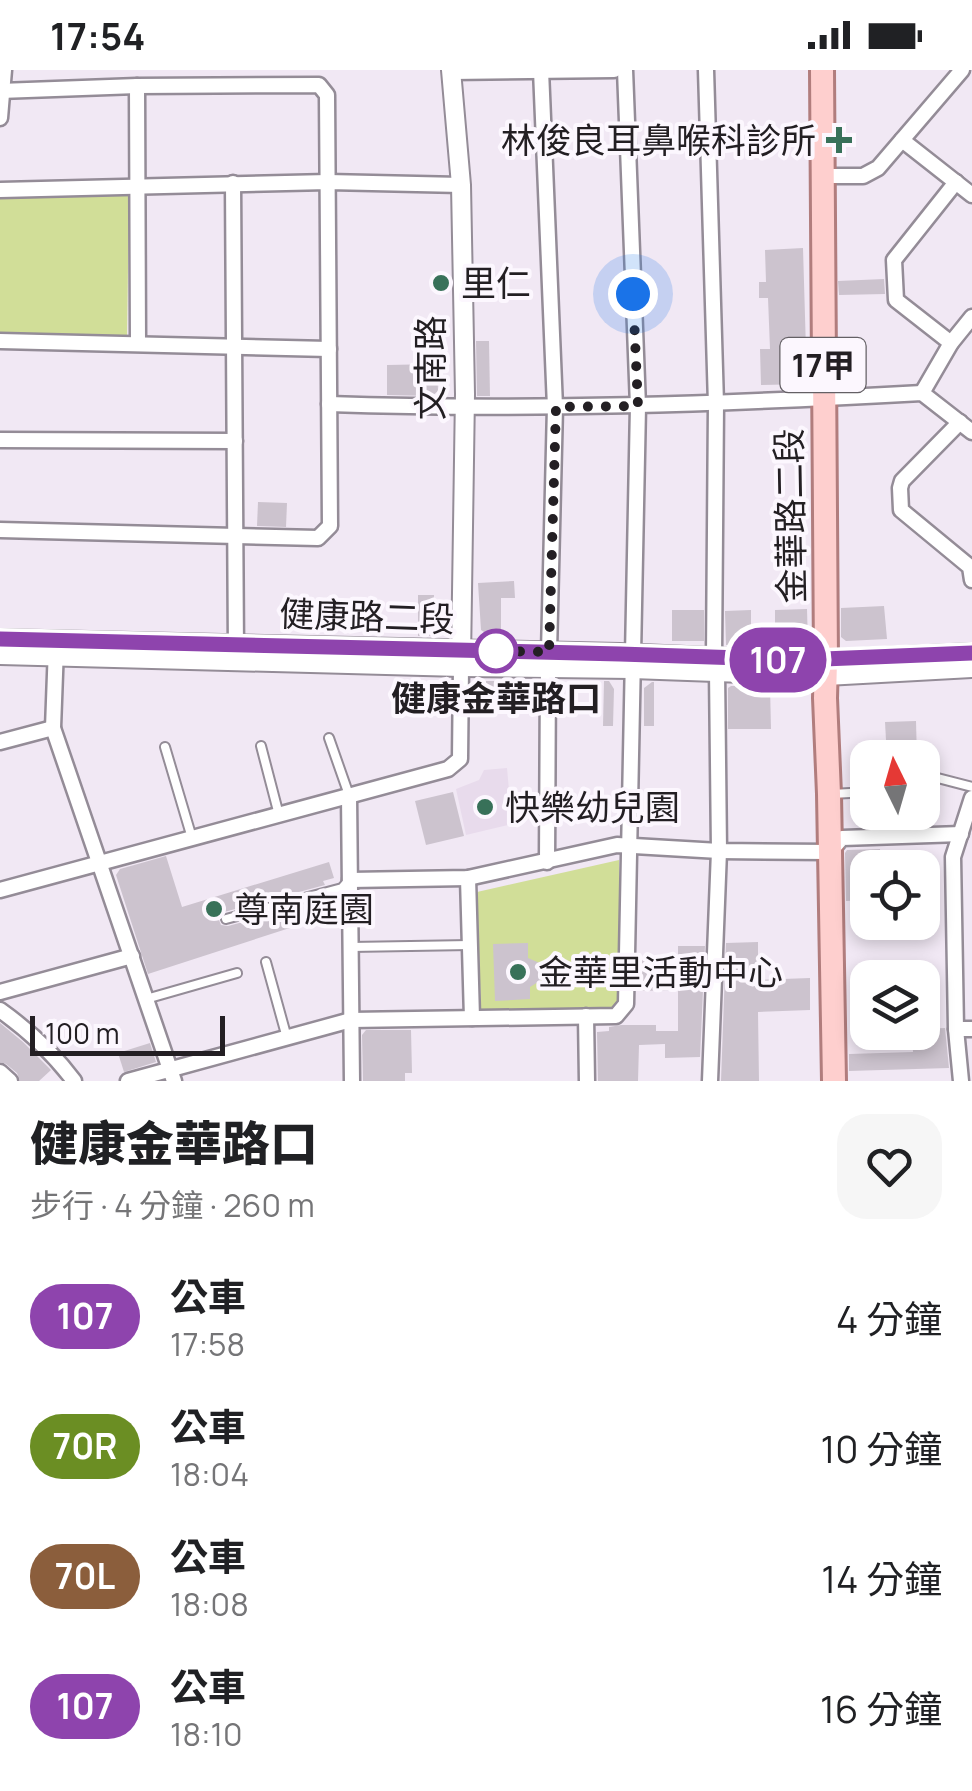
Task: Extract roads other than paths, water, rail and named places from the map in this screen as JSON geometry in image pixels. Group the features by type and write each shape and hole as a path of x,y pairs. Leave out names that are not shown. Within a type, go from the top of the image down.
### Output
{"main road":[{"name":"金華路二段","path":"822,70 825,698 834,1081"}],"street":[{"path":"0,118 4,70"},
{"path":"451,71 614,70"},
{"path":"128,1081 172,1075 352,1020 616,1016 626,1004 638,406 624,70"},
{"path":"706,70 716,404 719,852 710,1081"},
{"path":"823,176 863,176 878,168 962,70 972,78"},
{"name":"文南路","path":"451,71 461,186 461,659"},
{"path":"541,71 556,407 547,862"},
{"path":"0,530 318,538 330,526 327,96 319,85 1,91"},
{"path":"137,86 138,343"},
{"path":"902,140 972,194"},
{"path":"0,190 328,182 461,186"},
{"path":"951,343 896,300 894,260 956,182"},
{"path":"233,184 236,653"},
{"path":"922,394 951,343 972,317"},
{"path":"0,341 329,349"},
{"path":"329,404 638,406 922,394 966,427 902,481 901,510 970,567 972,580"},
{"path":"0,440 235,440"},
{"name":"健康路二段","path":"0,640 56,648 826,669 972,668"},
{"path":"56,648 53,728 172,1075"},
{"name":"健康路二段","path":"0,655 56,648"},
{"name":"健康路二段","path":"826,669 972,654"},
{"path":"0,890 448,769 460,759 461,659"},
{"path":"0,742 53,728"},
{"path":"349,796 352,1081"},
{"path":"962,1081 964,1029 953,857 972,798"},
{"path":"350,880 468,878 629,845 719,852 830,852 842,838 960,834"},
{"path":"468,878 472,1018"},
{"path":"955,921 972,918"},
{"path":"0,992 132,956"},
{"path":"0,1010 51,1054 74,1081"},
{"path":"586,1016 587,1081"},
{"path":"0,1072 10,1081"}],"lane":[{"path":"329,738 349,796"},
{"path":"260,746 279,815"},
{"path":"165,747 192,838"},
{"path":"940,779 972,787"},
{"path":"829,794 850,793"},
{"path":"226,919 342,888 350,880"},
{"path":"351,946 470,945"},
{"path":"266,962 287,1038"},
{"path":"146,1000 237,974"}],"place":[{"name":"林俊良耳鼻喉科診所","path":"839,140"},
{"name":"里仁","path":"441,283"},
{"name":"健康金華路口","path":"496,651"},
{"name":"快樂幼兒園","path":"485,807"},
{"name":"尊南庭園","path":"214,909"},
{"name":"金華里活動中心","path":"518,972"}]}
